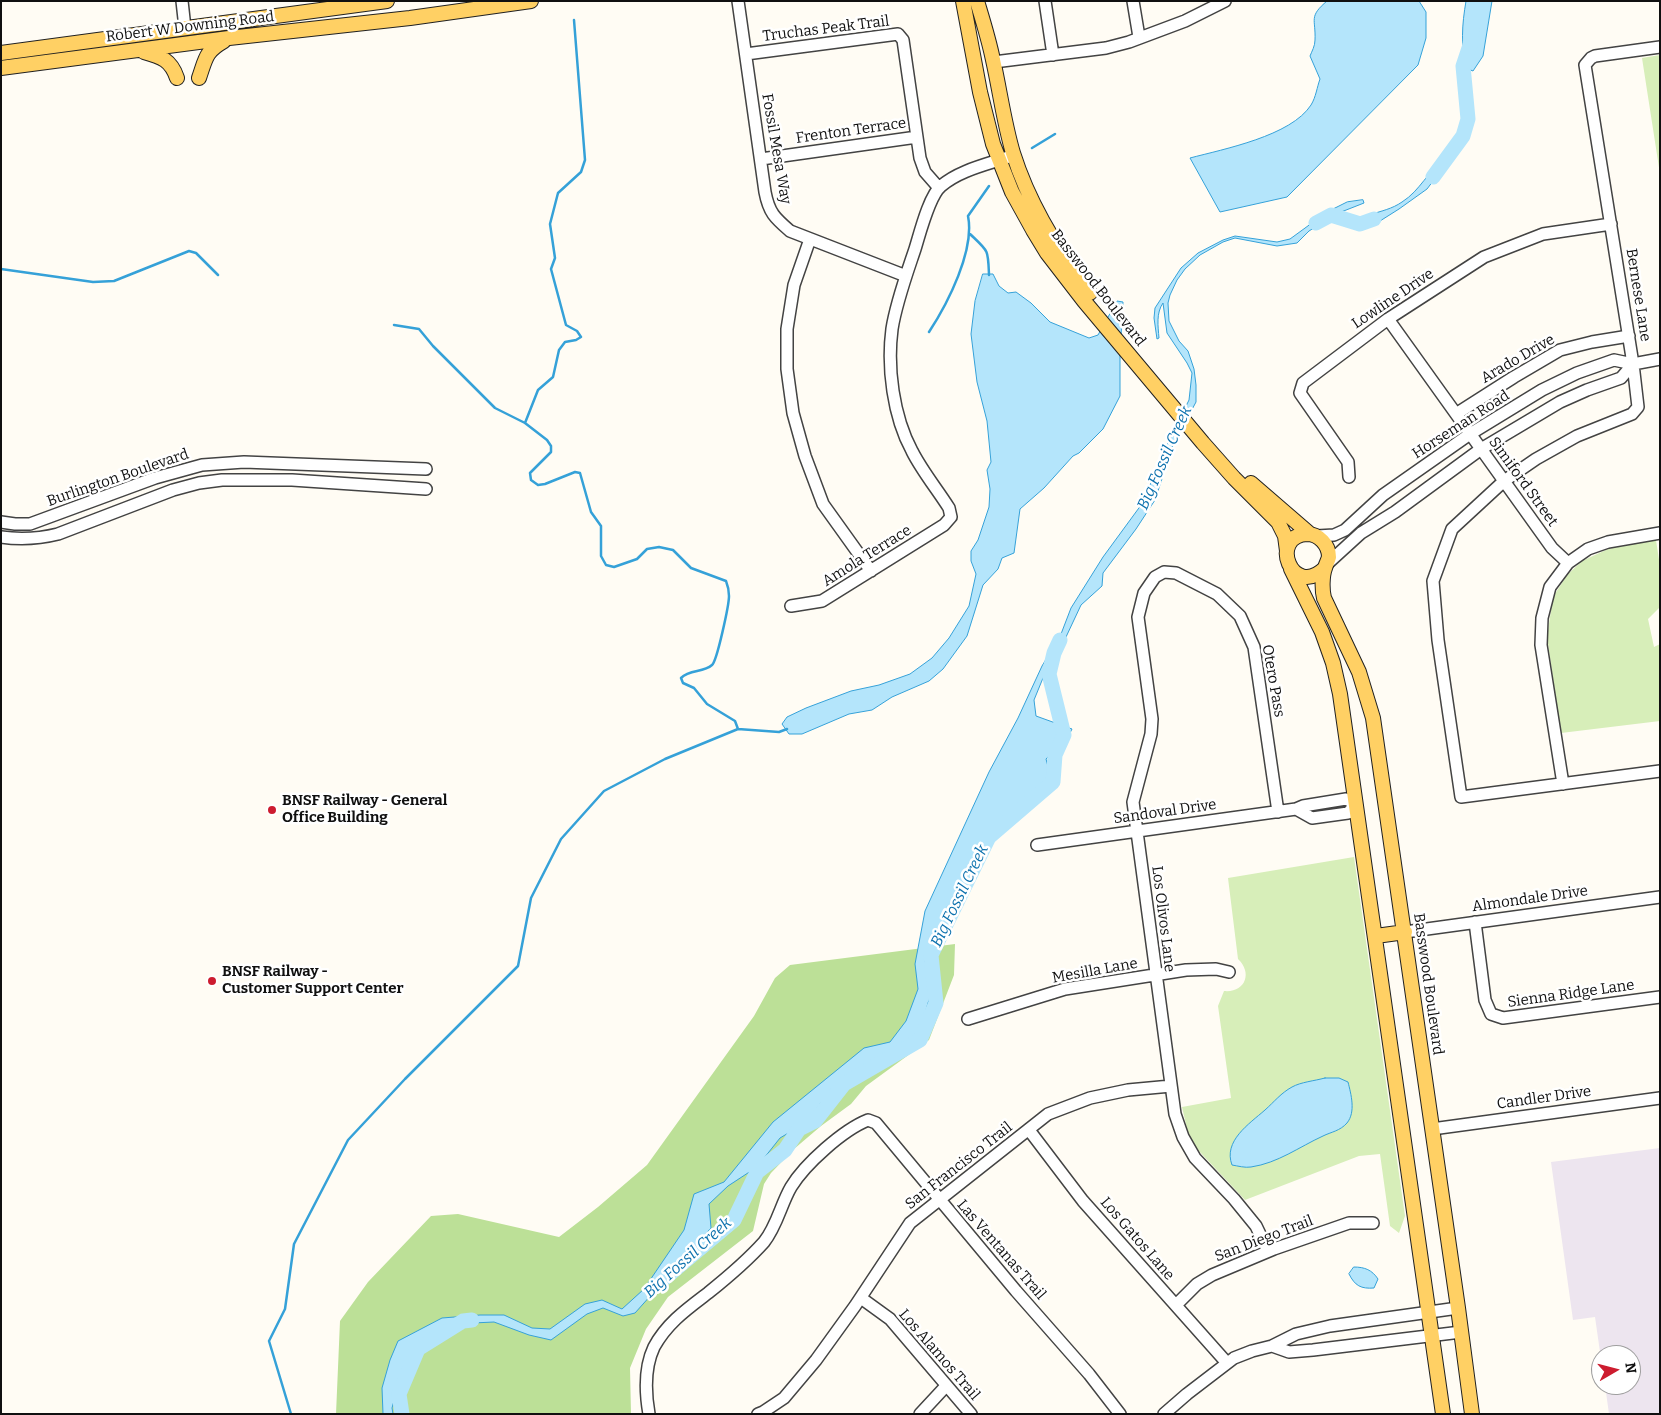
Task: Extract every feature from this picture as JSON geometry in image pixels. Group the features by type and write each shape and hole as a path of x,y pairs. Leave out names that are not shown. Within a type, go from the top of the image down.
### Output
{"main road":[{"name":"Robert W Downing Road","path":"1,53 388,1"},
{"name":"Robert W Downing Road","path":"1,68 479,5 531,1"},
{"name":"Basswood Boulevard","path":"963,1 983,105 991,136 1015,198 1036,236 1047,253 1088,298 1205,439 1234,478 1278,522 1285,536 1287,551"},
{"name":"Basswood Boulevard","path":"977,1 994,62 1004,116 1014,155 1024,182 1047,228 1088,298"},
{"path":"198,78 206,55 211,49 229,38"},
{"path":"138,50 160,56 174,68 178,78"},
{"name":"Basswood Boulevard","path":"1205,439 1251,482 1314,535"},
{"path":"1291,568 1302,576 1314,576 1326,566 1328,550 1324,542 1314,535 1297,537 1290,543 1287,551 1288,563 1317,620 1332,663 1342,709 1376,936 1442,1414"},
{"name":"Basswood Boulevard","path":"1326,566 1323,587 1324,598 1359,672 1373,718 1405,932 1472,1414"},
{"path":"1376,936 1405,932"}],"street":[{"path":"182,1 185,28"},
{"name":"Fossil Mesa Way","path":"738,1 768,207 775,218 790,231 906,276"},
{"path":"1045,1 1053,55"},
{"path":"1133,1 1139,37"},
{"path":"994,62 1106,48 1129,42 1185,21 1225,1"},
{"name":"Truchas Peak Trail","path":"746,54 898,34 902,40 920,158 925,172 939,188"},
{"name":"Bernese Lane","path":"1504,481 1578,436 1636,411 1638,403 1634,364 1585,65 1595,56 1660,47"},
{"name":"Frenton Terrace","path":"761,159 917,137"},
{"path":"906,276 928,210 939,188 949,180 968,171 1014,155"},
{"name":"Lowline Drive","path":"1349,477 1348,462 1300,393 1303,383 1388,318 1484,257 1543,234 1611,224"},
{"path":"810,239 794,285 787,329 787,369 793,412 804,456 823,504 871,571"},
{"name":"Amola Terrace","path":"791,606 822,601 944,526 951,516 949,508 911,450 896,405 890,373 892,328 906,276"},
{"name":"Simiford Street","path":"1388,318 1552,548 1568,563"},
{"name":"Arado Drive","path":"1456,414 1560,350 1629,336"},
{"name":"Horseman Road","path":"1314,535 1334,535 1345,530 1384,495 1470,434 1542,390 1577,373 1614,360 1634,364 1660,359"},
{"name":"Horseman Road","path":"1326,566 1361,534 1395,512 1481,449 1560,402 1621,378 1634,364"},
{"name":"Burlington Boulevard","path":"1,522 32,524 156,478 202,465 227,462 426,469"},
{"path":"292,464 292,480"},
{"path":"358,485 360,467"},
{"name":"Burlington Boulevard","path":"1,537 30,540 58,534 173,490 198,483 246,479 292,480 426,489"},
{"path":"1504,481 1452,528 1433,581 1438,640 1461,798 1660,771"},
{"path":"127,489 135,504"},
{"path":"14,539 15,524"},
{"path":"1563,784 1541,645 1542,618 1550,587 1568,563 1588,549 1608,542 1660,533"},
{"name":"Otero Pass","path":"1164,572 1176,573 1217,594 1240,616 1254,647 1278,812"},
{"name":"Los Olivos Lane","path":"1164,572 1155,577 1144,593 1138,617 1152,719 1151,734 1132,802 1175,1114 1195,1158 1234,1199 1256,1226 1268,1252"},
{"name":"Sandoval Drive","path":"1037,844 1278,812 1303,806 1346,800 1356,804 1348,813 1312,818 1296,809"},
{"path":"1317,804 1319,817"},
{"name":"Almondale Drive","path":"1405,932 1660,897"},
{"name":"Sienna Ridge Lane","path":"1474,922 1486,1000 1491,1014 1503,1018 1660,997"},
{"name":"Mesilla Lane","path":"968,1019 1065,989 1186,970 1216,969 1229,972"},
{"name":"San Francisco Trail","path":"758,1414 784,1398 816,1360 861,1298 910,1223 1048,1114 1090,1098 1128,1090 1171,1086"},
{"name":"Candler Drive","path":"1432,1129 1660,1098"},
{"name":"Las Ventanas Trail","path":"649,1414 646,1398 646,1377 654,1348 664,1330 683,1311 739,1268 759,1247 778,1217 791,1188 808,1164 854,1126 868,1120 876,1123 939,1200 1089,1374 1120,1414"},
{"name":"Los Gatos Lane","path":"1029,1130 1084,1201 1227,1364"},
{"name":"San Diego Trail","path":"1176,1305 1198,1284 1212,1275 1268,1252 1349,1223 1373,1223"},
{"name":"Los Alamos Trail","path":"861,1298 890,1319 971,1414"},
{"path":"1164,1414 1234,1358 1272,1346 1293,1336 1324,1327 1458,1308"},
{"path":"1324,1327 1328,1348"},
{"path":"1272,1346 1289,1352 1461,1332"},
{"path":"1293,1336 1297,1351"},
{"path":"920,1414 946,1386"}],"shaded area":[{"path":"1660,1148 1660,1414 1609,1414 1606,1395 1641,1395 1641,1345 1599,1345 1595,1317 1573,1320 1551,1162"}],"green space":[{"path":"1660,55 1660,174 1642,58"},
{"path":"1656,540 1660,566 1660,607 1648,619 1654,647 1660,644 1660,721 1561,733 1547,637 1553,597 1567,575 1582,561 1608,549"},
{"path":"1354,857 1405,1216 1399,1233 1390,1226 1380,1154 1359,1156 1245,1200 1198,1150 1188,1133 1182,1107 1231,1098 1218,1006 1224,991 1237,989 1242,985 1246,976 1243,964 1238,959 1228,878"},
{"path":"955,944 954,975 929,1040 866,1086 851,1104 794,1149 771,1173 764,1184 753,1231 668,1297 646,1329 630,1368 631,1414 336,1414 340,1321 368,1282 431,1216 458,1214 559,1237 647,1165 754,1016 775,978 790,965"}],"water":[{"path":"1327,1 1419,1 1426,12 1426,38 1418,65 1287,197 1220,212 1190,158 1256,140 1273,133 1301,116 1311,105 1320,79 1310,56 1315,42 1314,19 1317,11"},
{"path":"1466,1 1492,1 1483,56 1473,71 1468,69 1463,44"},
{"path":"1445,160 1446,164 1427,189 1399,209 1380,221 1360,228 1352,225 1365,217 1402,202"},
{"path":"1363,200 1364,203 1336,214 1309,231 1297,243 1277,246 1235,238 1223,242 1200,255 1185,269 1177,280 1168,303 1169,321 1179,341 1188,351 1194,369 1196,402 1173,445 1155,500 1103,573 1102,586 1081,605 1043,678 1034,700 1036,716 1072,729 1064,741 1046,759 1051,778 1040,785 1030,800 985,846 947,907 925,960 931,993 918,1037 907,1046 844,1080 822,1101 807,1122 780,1138 757,1167 728,1186 709,1204 711,1228 635,1313 623,1316 603,1308 587,1314 551,1340 529,1335 494,1322 440,1328 415,1349 401,1375 392,1408 393,1414 383,1414 382,1388 398,1341 442,1318 504,1315 532,1328 550,1329 585,1304 602,1300 622,1309 644,1289 684,1230 694,1194 724,1182 773,1122 864,1048 890,1042 906,1021 918,989 915,964 925,911 989,772 1018,718 1042,666 1061,634 1071,608 1103,557 1144,501 1159,461 1189,400 1192,373 1167,333 1163,303 1158,315 1159,338 1157,339 1154,318 1155,308 1181,268 1198,253 1223,240 1235,236 1277,242 1290,239 1327,212 1347,202"},
{"path":"983,274 993,274 999,286 1008,293 1016,292 1031,303 1050,322 1089,338 1098,335 1117,301 1123,302 1120,396 1103,429 1079,453 1073,456 1044,488 1020,509 1014,553 1002,558 998,569 983,585 967,636 943,669 929,681 892,697 872,710 849,714 802,734 789,734 782,724 787,717 851,691 879,685 910,674 932,658 949,638 969,606 976,574 971,561 971,551 978,540 989,507 990,489 987,470 991,462 987,421 977,382 971,334 975,301"},
{"path":"1325,1078 1339,1078 1348,1082 1352,1108 1350,1119 1344,1126 1270,1162 1249,1167 1232,1165 1231,1148 1245,1127 1288,1089 1299,1084"},
{"path":"1354,1267 1365,1268 1373,1273 1378,1279 1374,1288 1365,1288 1356,1284 1349,1274"}],"waterway":[{"name":"Big Fossil Creek","path":"1433,177 1463,136 1468,119 1463,66 1470,45 1476,1"},
{"path":"525,423 538,390 553,377 559,350 565,342 581,337 577,331 566,325 551,269 555,258 550,224 558,193 581,172 585,160 574,20"},
{"path":"1032,148 1055,134"},
{"path":"929,332 952,292 964,260 968,244 968,216 989,186"},
{"name":"Big Fossil Creek","path":"1316,223 1331,215 1360,224 1374,219"},
{"path":"970,234 981,244 988,255 989,275"},
{"path":"1,269 93,282 114,281 189,251 196,253 218,275"},
{"path":"394,325 419,329 433,346 495,408 525,423 547,440 551,446 551,452 530,473 531,480 538,485 575,472 580,473 591,512 601,526 601,556 606,565 614,567 637,559 647,549 659,547 673,550 691,568 726,581 729,592 728,601 714,661 712,665 705,669 688,673 681,678 683,683 694,688 707,704 735,721 738,729"},
{"name":"Big Fossil Creek","path":"660,1282 734,1220 757,1172 785,1150 799,1129 815,1121 844,1084 920,1040 936,1003 931,955 989,837 1053,782 1055,755 1064,735 1049,674 1054,653 1060,640"},
{"path":"291,1414 269,1341 285,1309 294,1244 348,1140 405,1079 518,966 531,898 561,839 604,791 665,759 738,729 779,732 787,729"},
{"name":"Big Fossil Creek","path":"402,1414 399,1394 418,1349 463,1321 472,1320"}],"place":[{"name":"BNSF Railway - General Office Building","path":"272,810"},
{"name":"BNSF Railway - Customer Support Center","path":"212,981"}]}
